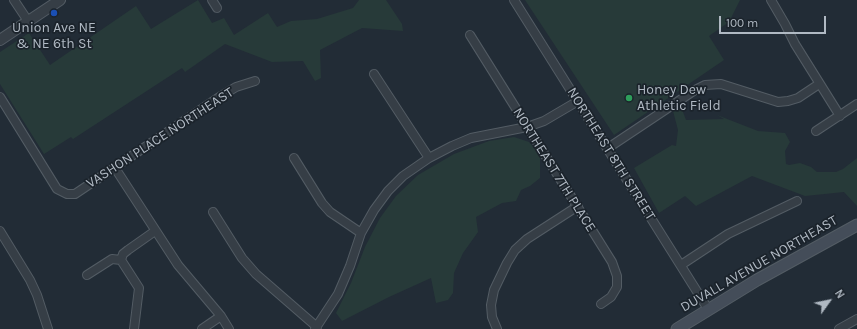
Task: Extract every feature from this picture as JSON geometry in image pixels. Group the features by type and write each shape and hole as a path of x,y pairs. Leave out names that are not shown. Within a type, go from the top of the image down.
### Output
{"main road":[{"name":"DUVALL AVENUE NORTHEAST","path":"677,329 757,280 857,225"}],"street":[{"path":"14,0 28,21"},
{"path":"0,40 60,0"},
{"path":"212,0 217,8"},
{"name":"NORTHEAST 8TH STREET","path":"514,0 708,309"},
{"path":"771,0 795,44 840,116"},
{"name":"NORTHEAST 7TH PLACE","path":"470,35 612,262 617,276 617,287 612,297 601,304"},
{"path":"374,74 429,158"},
{"name":"VASHON PLACE NORTHEAST","path":"0,97 57,188 67,194 75,194 221,96 236,87 254,81"},
{"path":"608,148 704,84 721,84 778,102 798,98 819,84"},
{"path":"213,212 242,258 256,274 316,328 338,294 350,266 361,233 374,210 388,191 403,176 429,158 452,146 471,138 527,127 544,121 578,101"},
{"path":"816,131 857,104"},
{"path":"294,158 322,203 330,212 361,233"},
{"path":"115,168 178,265 221,316 229,329"},
{"path":"681,265 728,234 797,201"},
{"path":"497,329 492,317 491,305 494,290 507,262 515,250 527,240 578,206"},
{"path":"0,231 30,280 48,329"},
{"path":"134,329 139,288 122,260 123,254 155,231"},
{"path":"87,275 112,259 122,260"},
{"path":"202,329 221,316"},
{"path":"839,329 857,319"}],"green space":[{"path":"198,0 212,23 224,18 234,35 268,13 277,27 291,21 317,19 353,8 359,0 386,0 402,24 403,31 362,28 320,50 321,78 315,81 303,61 272,62 225,44 185,72 182,68 73,139 71,137 44,154 0,84 0,52 29,33 50,65 136,6 151,29"},
{"name":"Honey Dew Athletic Field","path":"525,0 740,0 729,22 709,36 724,60 614,135"},
{"path":"680,104 686,120 724,119 717,115 758,131 785,133 790,142 785,151 786,164 789,165 800,163 811,167 817,172 836,172 843,169 857,158 857,206 844,192 805,196 752,176 696,206 685,196 659,213 634,168 672,145 676,146 678,130 673,111 675,107"},
{"path":"514,137 529,142 540,155 540,178 530,186 521,190 516,201 502,203 476,217 478,232 463,253 454,273 453,293 448,300 436,303 431,278 342,321 336,313 351,283 365,247 380,218 396,196 418,175 454,154 489,141"}],"place":[{"name":"Union Ave NE & NE 6th St","path":"54,13"},
{"name":"Honey Dew Athletic Field","path":"629,98"}]}
